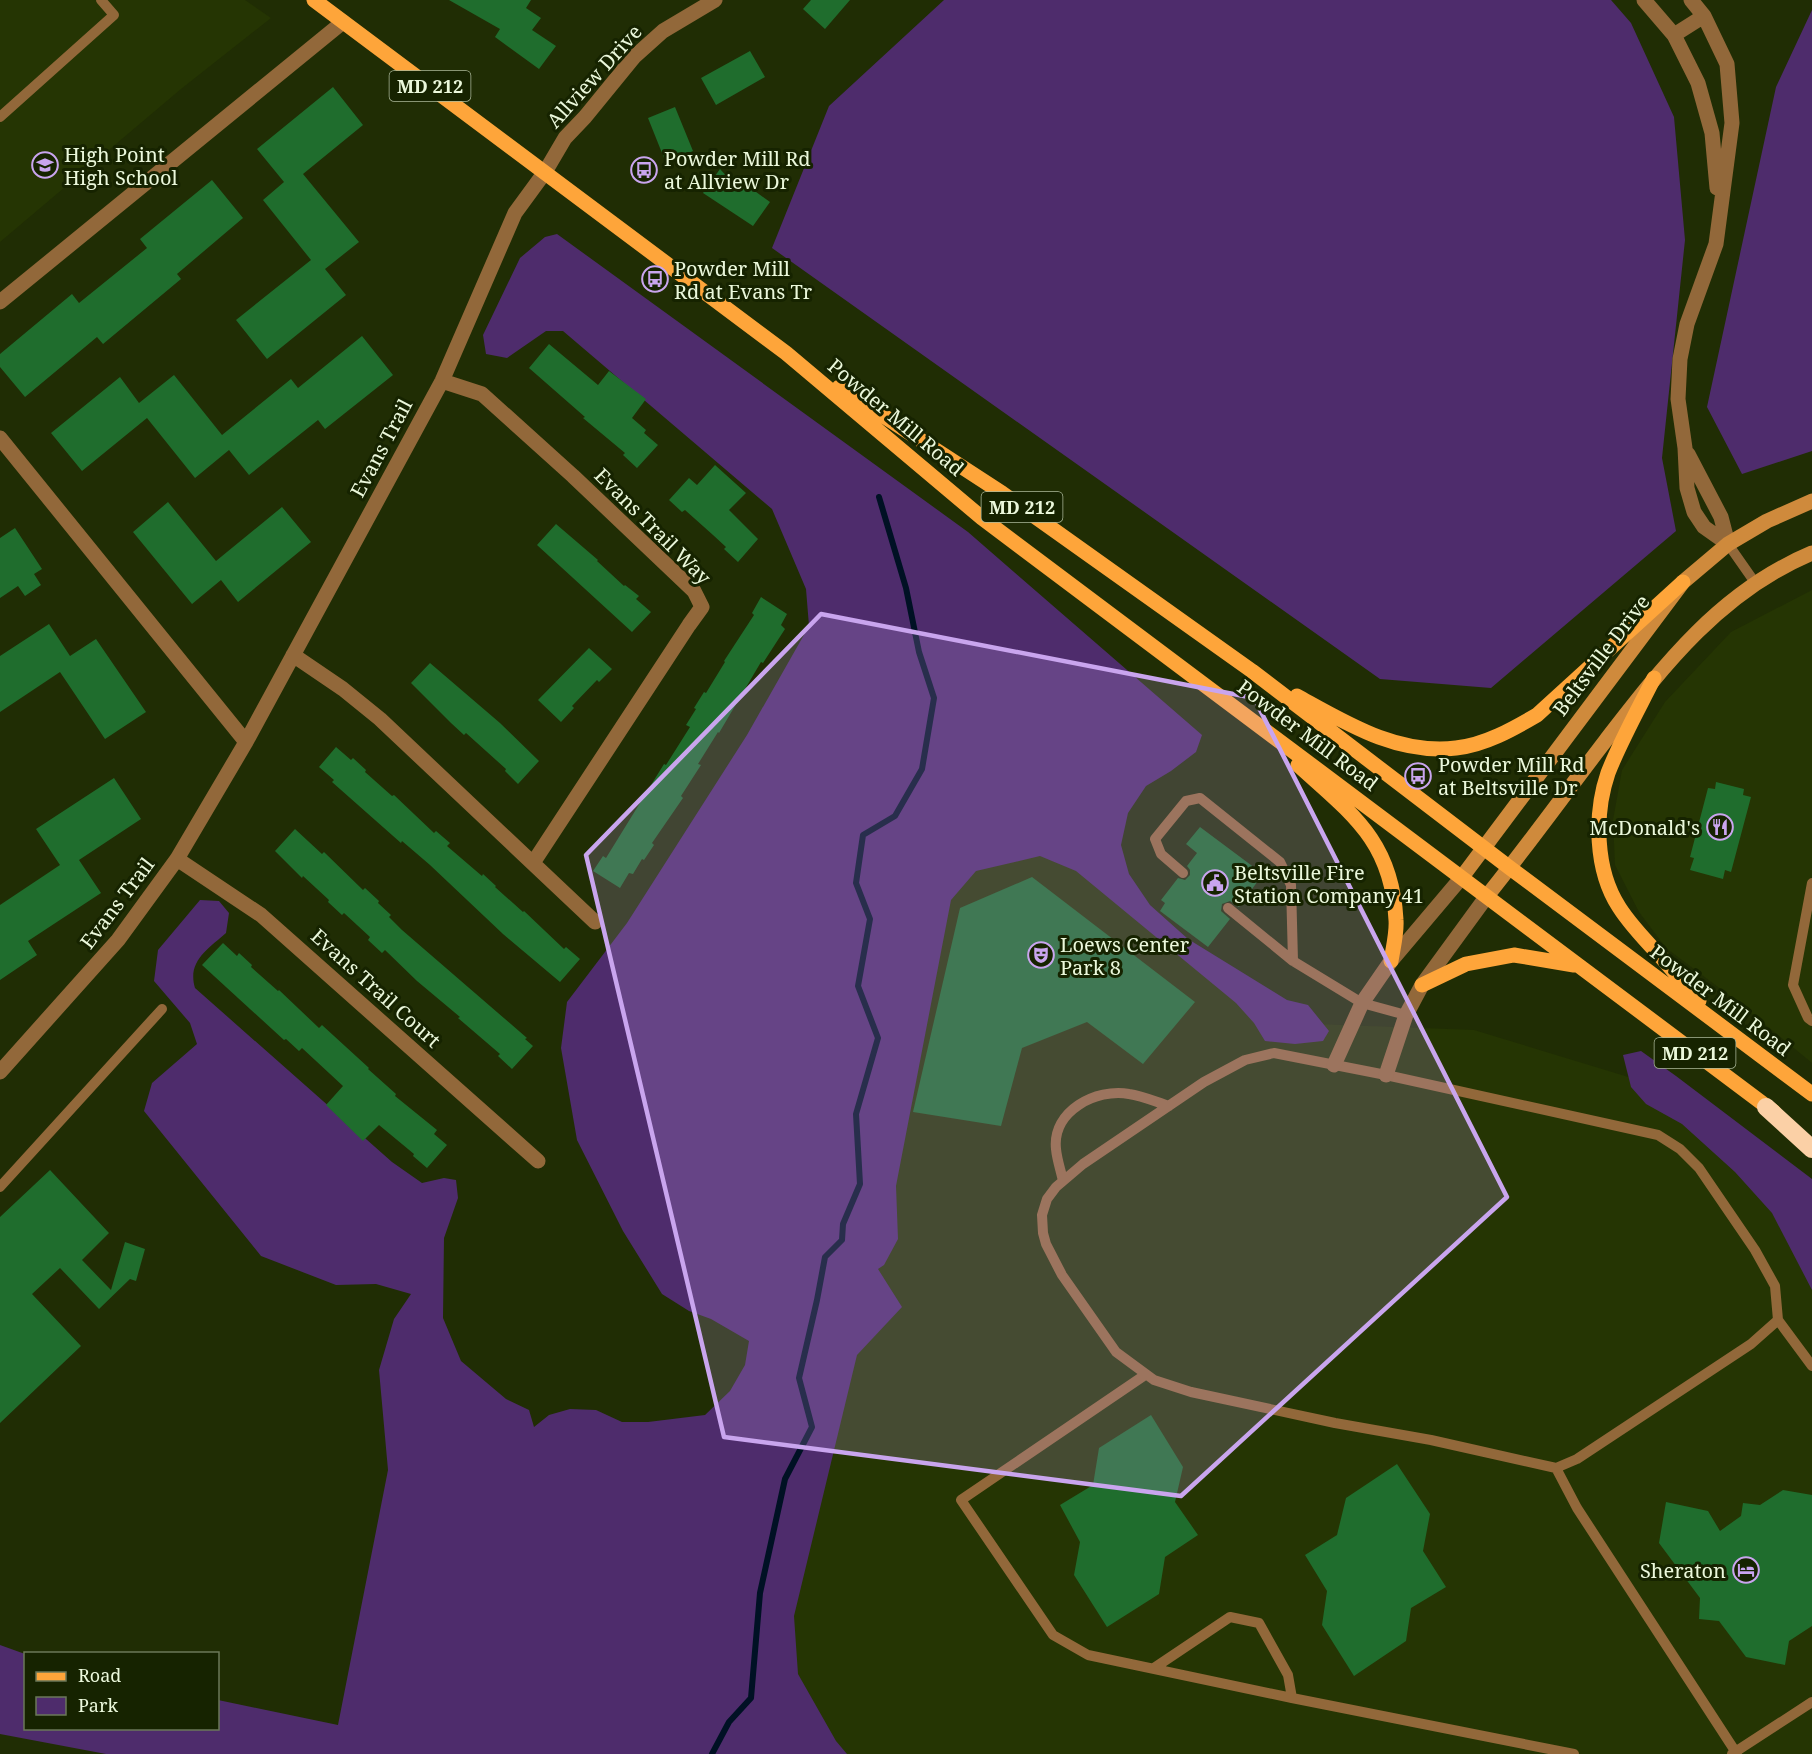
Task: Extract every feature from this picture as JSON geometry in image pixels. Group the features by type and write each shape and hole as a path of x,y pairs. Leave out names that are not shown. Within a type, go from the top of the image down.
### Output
{"highway":[{"path":"1766,1107 1812,1149"}],"main road":[{"name":"Powder Mill Road","path":"314,0 786,353 982,518 1812,1141"},
{"name":"Powder Mill Road","path":"786,353 1002,493 1252,671 1812,1094"},
{"path":"1252,671 1356,728 1390,742 1432,749 1458,748 1502,734 1537,715 1683,582"},
{"path":"1654,678 1608,773 1601,804 1599,829 1601,857 1612,894 1632,926 1716,1022"},
{"path":"1227,701 1357,819 1377,845 1388,872 1395,905 1397,922 1391,961"},
{"path":"1422,985 1466,964 1514,955 1577,966"}],"street":[{"name":"Allview Drive","path":"545,172 565,138 634,57 663,31 715,0"},
{"path":"1644,0 1674,35 1698,83 1712,133 1720,214"},
{"path":"1679,0 1699,19"},
{"path":"1691,0 1699,19 1727,64 1732,123 1716,244 1687,324 1680,359 1678,399 1685,448 1687,488 1694,512 1704,527 1728,544"},
{"path":"1674,35 1699,19"},
{"path":"0,302 343,22"},
{"name":"Evans Trail","path":"0,1072 118,940 177,859 246,742 442,381 515,213 545,172"},
{"name":"Evans Trail Way","path":"442,381 482,394 573,476 694,591 702,607 533,863"},
{"path":"0,438 246,742"},
{"path":"1685,448 1721,517 1728,544"},
{"name":"Beltsville Drive","path":"1462,877 1683,582 1728,544 1767,521 1812,501"},
{"path":"1386,1076 1406,1015 1422,985 1487,896 1654,678 1709,618 1794,560 1810,558"},
{"path":"293,655 343,689 380,719 595,922"},
{"name":"Evans Trail Court","path":"177,859 261,915 538,1161"},
{"path":"1334,1065 1362,1004 1391,961 1462,877"}],"lane":[{"path":"0,117 114,15 101,0"},
{"path":"1728,544 1756,584"},
{"path":"1183,873 1161,854 1155,839 1186,801 1200,798 1280,862 1292,885 1293,961"},
{"path":"1812,883 1793,985 1812,1022"},
{"path":"1228,908 1293,961 1362,1004 1406,1015"},
{"path":"0,1187 162,1009"},
{"path":"1778,1320 1751,1344 1577,1459 1556,1468 1431,1440 1335,1423 1191,1392 1154,1380 1116,1352 1062,1275 1046,1244 1042,1224 1044,1207 1047,1199 1063,1181 1083,1164 1225,1070 1245,1060 1274,1053 1334,1065 1658,1136 1680,1149 1699,1168 1755,1250 1775,1286 1778,1320 1812,1366"},
{"path":"1063,1181 1056,1149 1056,1135 1062,1119 1075,1106 1097,1096 1128,1093 1169,1106"},
{"path":"1145,1375 962,1500 1053,1635 1088,1655 1574,1754"},
{"path":"1556,1468 1576,1508 1735,1753 1812,1702"},
{"path":"1154,1668 1230,1617 1259,1623 1288,1675 1292,1698"}],"highlighted area":[{"path":"821,614 1254,698 1507,1197 1181,1496 724,1437 586,855"}],"shaded area":[{"name":"High Point High School","path":"0,0 245,0 271,18 181,89 0,242"},
{"path":"1812,590 1812,1063 1734,999 1666,948 1639,912 1615,865 1613,820 1622,770 1665,702 1731,632"},
{"path":"835,768 1057,824 1203,957 1315,1024 1474,1030 1658,1086 1812,1222 1812,1754 733,1754"}],"green space":[{"path":"944,0 1611,0 1631,23 1674,117 1685,240 1662,458 1676,531 1491,688 1380,679 772,248 829,106"},
{"path":"1812,10 1812,451 1742,474 1707,407 1776,87"},
{"path":"557,234 968,532 1202,735 1196,752 1146,786 1128,813 1121,845 1129,874 1150,905 1188,939 1287,1000 1308,1005 1329,1031 1323,1041 1295,1044 1265,1041 1254,1023 1236,1003 1076,871 1040,856 976,871 951,900 896,1186 898,1239 884,1265 878,1269 902,1307 857,1355 794,1616 798,1674 836,1741 847,1754 106,1754 0,1734 0,1645 24,1654 24,1730 219,1730 219,1700 338,1725 388,1470 379,1370 394,1319 411,1294 376,1284 336,1285 261,1256 144,1111 152,1083 197,1044 190,1023 154,981 158,950 200,900 219,901 229,913 226,933 206,950 197,963 193,979 195,988 392,1162 422,1183 444,1178 456,1180 458,1198 444,1238 443,1318 461,1361 506,1399 529,1410 534,1427 549,1415 570,1409 596,1410 622,1422 648,1422 705,1415 730,1391 745,1365 749,1341 711,1319 689,1311 662,1294 623,1231 577,1140 561,1048 567,1002 627,923 747,735 809,626 806,589 772,509 563,331 546,331 507,358 486,354 483,335 520,258 545,237"},
{"path":"1641,1051 1812,1179 1812,1290 1772,1213 1735,1172 1682,1124 1646,1104 1631,1087 1623,1055"}],"building":[{"path":"449,0 531,0 526,8 541,18 532,30 556,46 539,69 495,37 500,29"},
{"path":"811,0 850,0 825,29 803,9"},
{"path":"750,51 765,77 716,105 701,78"},
{"path":"333,87 363,125 303,174 359,242 325,269 346,295 267,359 236,320 311,260 263,200 284,182 257,149"},
{"path":"675,107 693,151 666,163 648,118"},
{"path":"720,169 731,181 734,176 770,202 753,226 703,193"},
{"path":"212,180 243,218 177,274 181,279 103,344 97,337 25,397 0,367 0,354 72,294 79,303 147,248 140,239"},
{"path":"362,336 393,375 325,429 318,420 249,475 229,450 195,478 147,418 82,471 51,433 120,377 139,403 174,375 222,435 291,379 298,388"},
{"path":"549,344 598,385 609,371 646,399 632,418 658,445 637,468 623,455 625,453 529,368"},
{"path":"715,465 746,493 729,510 758,539 738,562 713,535 685,510 682,512 669,500 689,478 697,485"},
{"path":"168,502 216,561 282,507 311,542 238,602 221,580 192,604 133,532"},
{"path":"556,524 624,586 639,596 636,599 651,612 632,632 537,545"},
{"path":"15,528 42,569 34,574 41,585 25,596 18,586 0,598 0,538"},
{"path":"761,597 787,614 781,625 785,629 763,663 761,662 698,764 701,765 681,796 683,798 652,843 654,845 633,874 629,873 620,888 593,871 603,856 606,858 664,764 666,765 690,727 686,725 696,709 694,708 704,692 706,693 754,615 752,613"},
{"path":"49,624 70,656 96,639 146,712 105,739 60,672 0,712 0,656"},
{"path":"589,648 612,669 599,682 597,680 572,706 574,708 561,722 538,700"},
{"path":"430,663 500,723 539,761 518,784 505,771 506,769 466,733 464,735 411,683"},
{"path":"336,747 351,760 353,758 366,770 365,772 392,796 394,795 434,833 436,831 450,843 447,846 482,876 483,874 564,949 566,947 580,959 560,982 503,934 430,865 402,841 401,843 332,782 334,780 319,767"},
{"path":"114,778 141,819 79,860 101,893 28,941 37,955 0,980 0,905 60,865 36,829"},
{"name":"McDonald's","path":"1716,782 1744,789 1743,795 1751,797 1731,872 1725,870 1723,879 1690,870 1694,858 1690,857 1708,788 1715,789"},
{"name":"Beltsville Fire Station Company 41","path":"1200,827 1263,874 1239,907 1230,901 1222,904 1221,911 1230,919 1208,947 1160,911 1165,903 1161,900 1178,878 1185,880 1190,875 1187,866 1197,853 1186,844"},
{"path":"295,829 322,854 324,852 363,890 365,888 379,901 378,903 391,915 389,917 402,930 527,1038 525,1039 533,1046 512,1069 498,1056 500,1054 458,1018 460,1017 385,950 382,953 368,940 370,937 344,913 342,915 328,902 329,900 303,876 302,878 275,851"},
{"name":"Loews Center Park 8","path":"1032,877 1195,1002 1143,1064 1087,1022 1022,1048 1001,1126 913,1112 960,908"},
{"path":"223,943 237,956 239,953 252,965 251,967 319,1028 322,1025 396,1094 395,1096 437,1130 434,1134 447,1145 427,1168 379,1125 363,1141 326,1105 343,1086 302,1048 299,1051 286,1039 284,1040 202,965"},
{"path":"50,1170 109,1233 82,1260 111,1290 125,1242 145,1249 136,1281 130,1279 99,1309 60,1268 32,1294 81,1346 0,1423 0,1217"},
{"path":"1151,1415 1183,1467 1175,1502 1198,1535 1165,1557 1159,1594 1107,1627 1074,1575 1080,1542 1060,1505 1093,1485 1099,1448"},
{"path":"1397,1464 1430,1514 1423,1551 1446,1587 1411,1608 1406,1641 1354,1676 1322,1625 1327,1591 1305,1555 1337,1535 1346,1498"},
{"name":"Sheraton","path":"1783,1490 1812,1495 1812,1626 1789,1641 1785,1665 1746,1657 1719,1621 1699,1619 1700,1598 1659,1543 1666,1502 1708,1511 1720,1531 1741,1516 1743,1503 1760,1505"}],"waterway":[{"path":"712,1754 729,1722 751,1698 760,1593 785,1479 812,1427 799,1378 825,1257 842,1240 843,1224 860,1184 856,1114 878,1038 858,986 870,919 856,883 863,835 895,816 922,769 934,698 919,652 906,588 879,497"}],"place":[{"name":"High Point High School","path":"45,165"},
{"name":"Powder Mill Rd at Allview Dr","path":"644,170"},
{"name":"Powder Mill Rd at Evans Tr","path":"655,279"},
{"name":"Powder Mill Rd at Beltsville Dr","path":"1418,776"},
{"name":"McDonald's","path":"1720,827"},
{"name":"Beltsville Fire Station Company 41","path":"1215,883"},
{"name":"Loews Center Park 8","path":"1041,955"},
{"name":"Sheraton","path":"1746,1570"}]}
